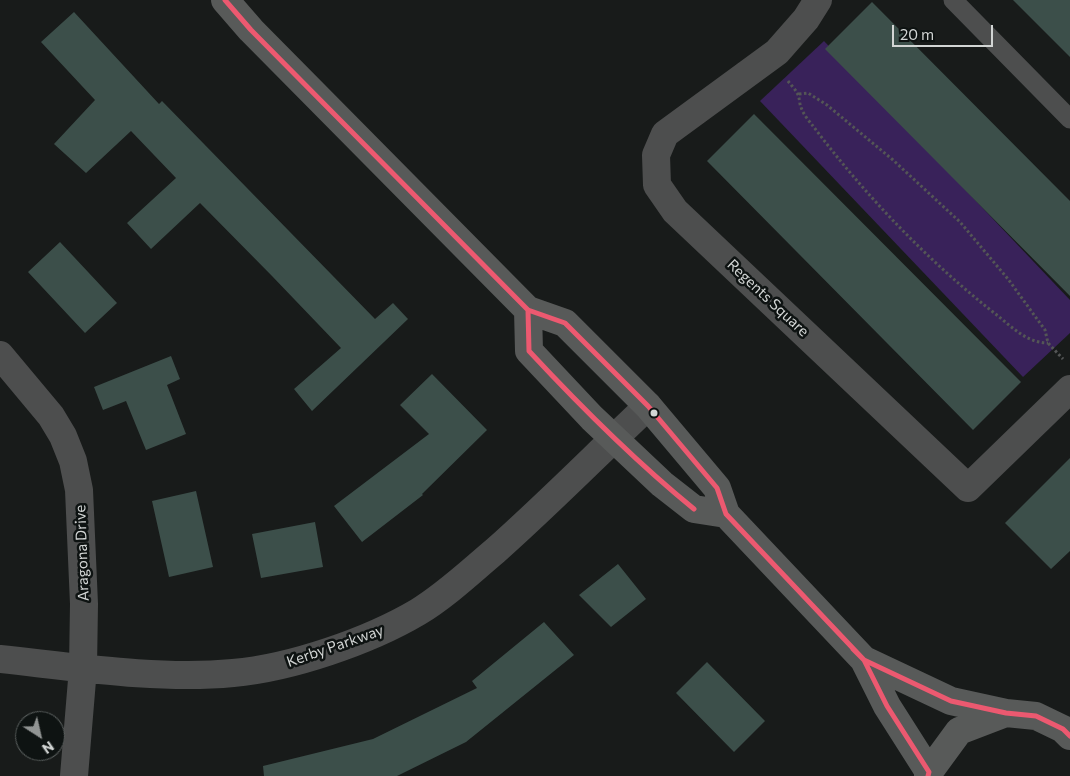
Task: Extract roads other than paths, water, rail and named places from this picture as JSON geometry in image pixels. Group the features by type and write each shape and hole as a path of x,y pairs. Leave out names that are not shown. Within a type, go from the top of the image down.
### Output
{"main road":[{"path":"225,0 251,30 528,310 565,323 648,406 717,488 726,514 864,660 887,706 929,774 959,732 1006,713"},
{"path":"528,310 529,351 592,418 662,484 694,509 726,514"},
{"path":"864,660 951,701 1006,713 1036,716 1063,729 1070,736"}],"street":[{"name":"Regents Square","path":"818,0 806,19 777,52 665,134 656,156 657,185 675,210 968,488 1070,389"},
{"name":"Aragona Drive","path":"0,354 51,416 63,436 73,461 79,490 84,604 84,668 74,776"},
{"name":"Kerby Parkway","path":"0,659 178,675 232,673 269,669 345,645 387,628 418,612 443,595 535,516 648,406"}],"lane":[{"path":"953,0 1070,119"}]}
